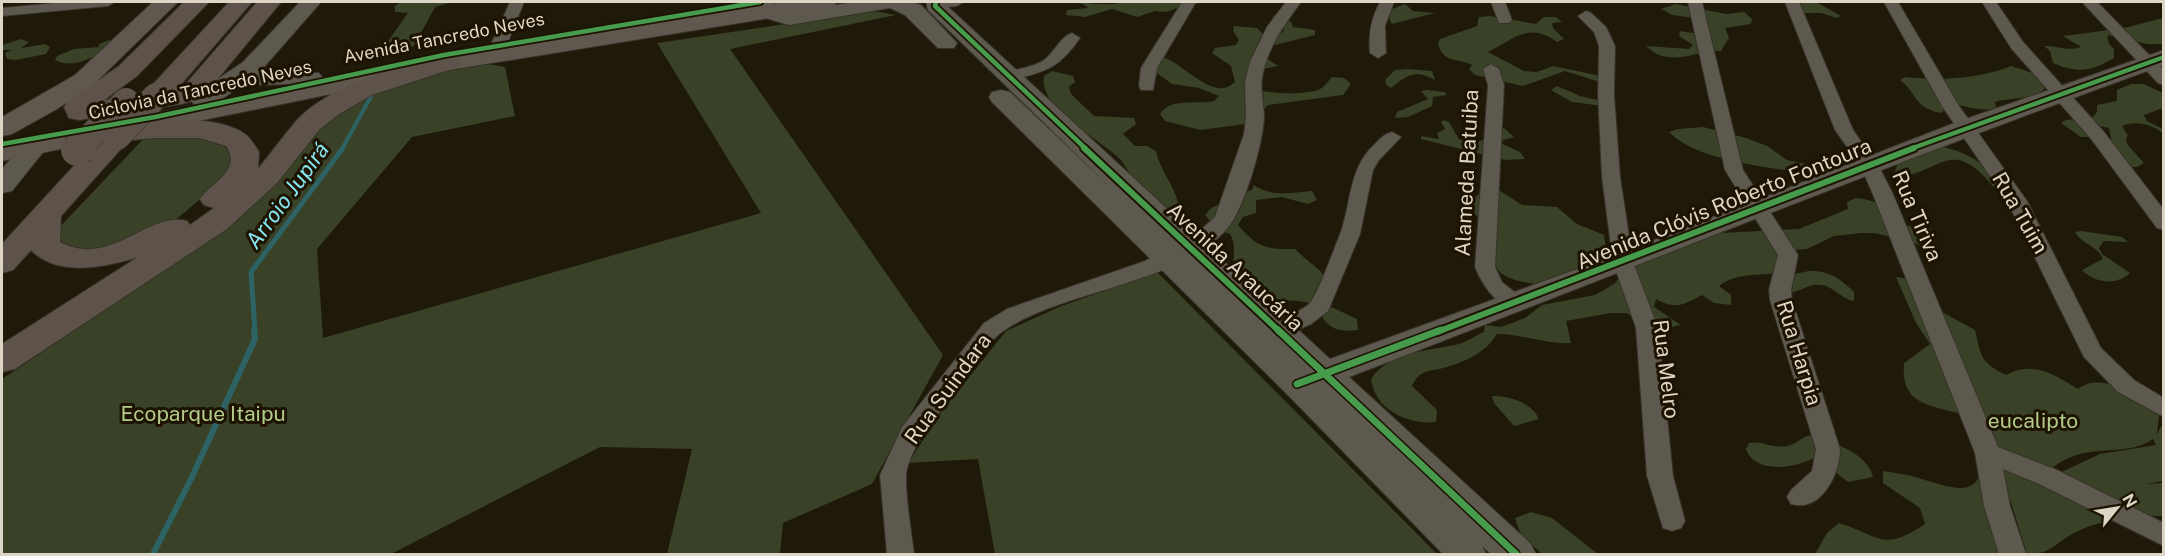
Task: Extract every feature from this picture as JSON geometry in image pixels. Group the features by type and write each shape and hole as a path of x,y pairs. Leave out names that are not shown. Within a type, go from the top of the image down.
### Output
{"highway":[{"path":"196,2 141,58 116,80 77,107 79,112 182,96 193,92 228,52 255,7"},
{"path":"2,230 72,145 126,101 220,2"},
{"path":"2,263 156,96 255,7"},
{"path":"2,360 216,222 267,177 309,124 329,108 363,89 449,62"},
{"path":"46,214 44,246 58,256 76,259 108,256 134,249 187,221 224,192 243,172 247,162 245,150 239,140 207,131 185,128 72,145"}],"main road":[{"name":"Avenida Tancredo Neves","path":"2,153 35,146 72,145 449,62 574,43 693,16 727,2"},
{"name":"Avenida Tancredo Neves","path":"2,136 203,100 500,42 693,16 772,11 825,2"},
{"path":"141,58 147,27 161,6"},
{"path":"2,128 48,104 84,80 161,6"},
{"path":"574,43 641,40 772,11"}],"street":[{"path":"2,12 108,2"},
{"path":"255,7 283,15 311,2"},
{"path":"203,100 251,67 295,22 311,2"},
{"path":"500,42 517,2"},
{"path":"772,11 888,2"},
{"name":"Avenida Araucária","path":"895,2 913,10 1172,256 1516,555"},
{"path":"1147,86 1149,68 1189,2"},
{"name":"Rua Suindara","path":"900,555 893,475 911,433 992,328 1015,314 1172,256 1219,225 1230,210 1254,129 1256,108 1253,81 1257,67 1271,34 1294,2"},
{"path":"1378,52 1375,32 1377,22 1387,2"},
{"path":"1498,2 1504,20"},
{"name":"Rua Harpia","path":"1695,2 1734,170 1788,255 1780,290 1781,300 1828,449 1828,468 1823,478 1800,497"},
{"name":"Rua Tiriva","path":"1792,2 1844,130 1869,165 1988,453 1997,506 2012,555"},
{"name":"Rua Tuim","path":"1891,2 1951,105 2017,201 2092,352 2126,386 2163,408"},
{"path":"1989,2 2017,45 2062,93 2163,224"},
{"path":"2089,2 2158,67"},
{"name":"Avenida Araucária","path":"943,3 1172,256 1278,330 1311,378 1467,555"},
{"name":"Rua Melro","path":"1586,16 1601,30 1607,46 1606,95 1611,177 1623,262 1647,328 1660,476 1672,521"},
{"path":"228,52 295,22"},
{"path":"1008,76 1048,66 1058,59 1072,38"},
{"path":"251,67 261,78 311,78"},
{"name":"Avenida Clóvis Roberto Fontoura","path":"1311,378 1623,262 1966,127 2062,93 2158,67"},
{"name":"Alameda Batuiba","path":"1491,69 1496,85 1485,267 1493,286 1516,303"},
{"path":"1278,330 1303,319 1320,306 1350,234 1364,170 1371,157 1392,137"},
{"path":"2,185 35,146"},
{"path":"1988,453 2048,477 2162,534"}],"green space":[{"path":"401,2 449,3 435,7 414,46 372,53 371,47 388,41 408,13 395,12 395,6"},
{"path":"1070,2 1104,4 1226,2 1188,4 1166,12 1155,11 1137,17 1112,9 1085,17 1066,15 1067,10 1088,8 1083,4"},
{"path":"1800,2 1816,2 1841,16 1837,18 1821,13 1803,13"},
{"path":"1405,4 1413,11 1435,13 1392,24 1389,19 1392,9"},
{"path":"1676,4 1726,14 1744,12 1752,19 1751,24 1725,28 1729,38 1721,51 1682,57 1664,56 1646,46 1689,49 1693,45 1679,36 1680,31 1692,33 1701,31 1695,18 1672,15 1661,9"},
{"name":"Ecoparque Itaipu","path":"873,11 896,15 730,49 943,355 872,484 783,523 780,554 667,554 692,449 600,447 391,554 2,554 2,379 234,224 276,181 320,122 348,101 446,70 483,63 505,67 515,116 412,137 317,249 323,338 761,213 657,43"},
{"path":"1275,14 1291,22 1293,27 1315,30 1315,35 1267,47 1262,55 1278,66 1258,70 1252,88 1277,93 1316,91 1332,77 1344,78 1351,84 1343,95 1268,105 1251,123 1238,125 1200,130 1165,121 1160,114 1171,105 1214,101 1219,96 1199,88 1172,84 1154,71 1159,56 1168,59 1207,84 1217,88 1226,87 1235,82 1231,66 1212,53 1215,48 1236,45 1239,40 1233,31 1234,26 1257,28 1267,38 1283,32 1284,27 1272,18"},
{"path":"1490,16 1536,24 1544,17 1556,17 1562,22 1552,23 1553,28 1564,39 1557,42 1538,33 1529,33 1513,38 1488,52 1524,71 1537,72 1553,66 1601,76 1600,82 1565,71 1523,86 1475,75 1469,69 1472,65 1447,57 1440,50 1438,44 1440,39 1477,26 1479,17"},
{"path":"2163,18 2163,44 2147,44 2107,35 2109,44 2114,49 2114,58 2085,70 2070,69 2053,63 2050,51 2044,46 2067,49 2081,47 2063,36 2124,28"},
{"path":"21,39 29,42 21,48 45,44 50,47 46,54 16,60 7,59 5,53 12,50 3,50 2,45"},
{"path":"109,40 119,41 103,47 104,51 87,60 67,64 55,60 57,56 74,49 99,47 99,44"},
{"path":"2011,66 2039,75 2046,86 2037,94 1995,102 1996,108 1977,109 1946,103 1947,109 1940,113 1920,103 1900,80 1905,77 1945,79 1972,76"},
{"path":"1395,70 1432,71 1435,80 1417,74 1407,77 1391,88 1386,85 1385,80"},
{"path":"1052,71 1073,76 1075,82 1069,87 1071,94 1094,116 1134,118 1136,124 1123,134 1135,146 1147,146 1156,151 1176,196 1180,213 1159,204 1144,194 1120,159 1060,111 1045,88 1044,76"},
{"path":"2131,84 2144,84 2163,93 2163,108 2144,115 2147,121 2163,129 2163,133 2144,124 2133,123 2122,126 2128,136 2127,144 2144,163 2137,167 2129,167 2112,143 2109,128 2095,125 2088,137 2081,137 2061,123 2066,120 2093,117 2097,112 2097,105 2117,101 2117,90"},
{"path":"1557,86 1580,96 1605,102 1603,106 1572,102 1551,90"},
{"path":"1421,91 1445,92 1447,95 1433,97 1432,106 1408,117 1395,118 1397,112 1428,99"},
{"path":"1444,120 1449,122 1459,139 1471,142 1480,141 1498,128 1504,128 1514,137 1498,142 1520,152 1525,159 1505,160 1421,139 1421,136 1439,139 1437,133 1445,129 1441,122"},
{"path":"1703,127 1767,146 1787,160 1816,166 1817,174 1718,157 1699,151 1669,132"},
{"path":"180,132 212,139 225,147 232,161 225,178 172,223 101,251 60,248 53,234 147,135"},
{"path":"1928,144 1953,149 1972,158 1989,171 2006,189 1996,190 1981,173 1969,164 1958,160 1948,160 1897,178 1895,171 1900,159"},
{"path":"1253,185 1275,193 1312,191 1317,200 1308,204 1282,197 1256,200 1256,213 1243,217 1238,225 1257,243 1269,247 1295,249 1317,268 1326,283 1327,305 1357,319 1358,330 1332,327 1323,319 1317,305 1307,302 1274,300 1258,293 1237,274 1234,266 1234,243 1230,234 1217,230 1205,215 1211,208 1253,189"},
{"path":"1491,185 1522,205 1557,207 1577,224 1604,235 1604,251 1583,268 1548,283 1518,281 1506,276 1498,270 1493,260 1493,224 1466,210 1469,202"},
{"path":"1856,198 1869,200 1879,205 1894,224 1931,229 1932,242 1924,246 1875,233 1861,233 1834,236 1807,249 1778,251 1776,273 1739,277 1719,286 1731,295 1731,305 1714,303 1702,295 1679,305 1656,299 1654,307 1681,325 1654,331 1627,313 1611,313 1566,321 1571,343 1497,334 1487,346 1469,359 1422,373 1415,380 1412,386 1437,410 1436,422 1415,421 1394,413 1379,399 1374,390 1371,379 1379,370 1399,357 1462,343 1484,332 1485,325 1501,327 1525,318 1542,305 1595,295 1614,284 1626,270 1698,238 1721,233 1799,229 1848,209 1847,202"},
{"path":"2075,232 2122,237 2128,242 2104,241 2099,248 2102,254 2130,273 2119,280 2106,281 2093,278 2082,270 2103,259"},
{"path":"1809,271 1822,272 1839,279 1854,292 1854,301 1820,285 1791,293 1784,281 1790,275"},
{"path":"1157,272 1437,554 995,554 978,459 908,463 942,411 1006,331 1059,307"},
{"name":"eucalipto","path":"1896,277 1915,280 1940,311 1975,330 1986,362 2006,375 2025,369 2034,369 2052,374 2078,389 2088,384 2109,384 2131,394 2151,408 2159,415 2157,434 2163,423 2163,481 2146,484 2163,483 2163,516 2128,518 2094,525 2072,534 2047,551 2027,554 2010,499 2003,502 2003,554 1815,554 1827,533 1839,523 1874,537 1891,540 1911,533 1925,524 1920,508 1883,483 1883,471 1954,488 1972,485 1978,479 1979,456 1965,415 1921,402 1907,388 1904,363 1930,344 1916,323","holes":["2153,439 2156,445 2100,454 2053,476 2048,472 2075,455 2129,448"]},
{"path":"1492,396 1519,401 1531,408 1539,419 1514,426 1494,403"},
{"path":"1812,435 1839,445 1856,455 1864,461 1873,477 1848,482 1816,457 1788,466 1767,466 1758,463 1746,449 1749,443 1754,442 1787,446"},
{"path":"1531,512 1552,518 1598,554 1542,554 1521,535 1515,518"}],"waterway":[{"name":"Arroio Jupirá","path":"342,149 375,89"},
{"name":"Arroio Jupirá","path":"255,332 251,272 343,148"},
{"name":"Arroio Jupirá","path":"153,554 192,477 255,339 254,330"}],"cycle path":[{"name":"Ciclovia da Tancredo Neves","path":"2,144 155,117 444,55 760,2"},
{"path":"936,2 935,6 1008,76 1516,554"},
{"path":"1297,384 1623,262 1966,127 2164,57"}]}
